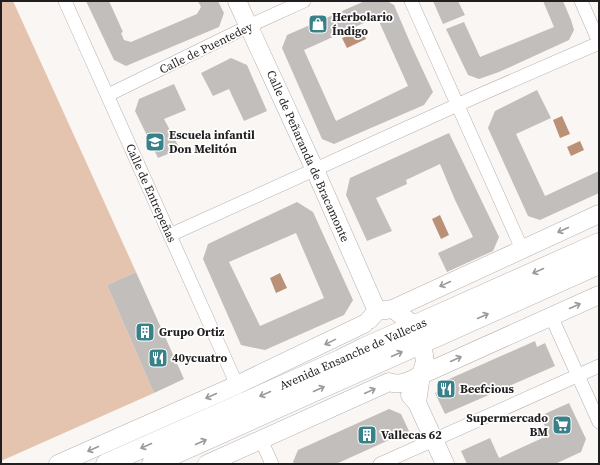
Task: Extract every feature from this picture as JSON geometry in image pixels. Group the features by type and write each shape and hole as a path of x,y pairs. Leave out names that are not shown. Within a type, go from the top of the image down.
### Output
{"main road":[{"name":"Avenida Ensanche de Vallecas","path":"152,464 368,357 418,334 599,243"},
{"name":"Avenida Ensanche de Vallecas","path":"418,334 599,264"},
{"name":"Avenida Ensanche de Vallecas","path":"106,464 340,360 368,357"}],"street":[{"name":"Calle de Entrepeñas","path":"65,1 237,384"},
{"name":"Calle de Peñaranda de Bracamonte","path":"237,1 315,170 385,310 418,334"},
{"name":"Calle de Puentedey","path":"108,95 249,26 304,1"},
{"path":"411,1 522,249"},
{"path":"170,235 599,43 581,1"},
{"path":"445,464 418,403 393,383 368,357 364,324 385,310 599,214"},
{"path":"207,464 393,383 410,381 599,294"},
{"path":"552,316 599,422"},
{"name":"Avenida Ensanche de Vallecas","path":"58,464 237,384 364,324"},
{"path":"418,334 425,362 421,375 418,403"},
{"path":"380,464 599,366"},
{"path":"261,440 272,464"}],"shaded area":[{"path":"1,1 13,1 136,272 107,285 154,393 1,461"},
{"path":"362,30 366,39 347,48 342,38"},
{"path":"562,116 570,134 560,138 553,120"},
{"path":"580,141 584,150 571,156 567,147"},
{"path":"440,215 449,235 441,239 432,219"},
{"path":"280,273 287,288 276,293 270,278"}],"building":[{"path":"86,1 109,1 123,32 121,33 124,40 131,42 197,14 201,7 198,1 218,1 224,13 219,27 126,66 114,60"},
{"path":"365,1 387,1 394,5 433,92 424,105 334,144 322,139 282,48 287,35","holes":["377,17 408,86 336,121 304,50"]},
{"path":"433,1 458,1 465,15 443,24"},
{"path":"543,1 563,1 574,30 569,40 499,72 479,79 468,75 446,29 464,22 480,57 554,27"},
{"path":"231,58 247,65 267,111 244,121 229,89 213,96 201,73"},
{"path":"174,84 186,110 164,119 180,149 158,158 135,111 139,99"},
{"path":"537,90 551,118 516,134 545,196 599,171 599,193 540,220 528,216 488,128 495,111"},
{"path":"449,133 499,237 493,251 447,272 438,253 473,237 440,164 406,180 407,184 376,198 392,231 367,241 346,195 350,178"},
{"path":"297,202 313,212 353,300 344,315 265,350 241,345 203,259 208,244","holes":["296,233 324,298 260,326 229,262"]},
{"name":"Grupo Ortiz","path":"136,272 184,379 154,393 107,285"},
{"path":"535,341 537,347 545,343 555,366 445,414 435,393 443,389 440,383"},
{"name":"Supermercado BM","path":"569,403 586,439 581,452 555,464 467,464 461,451 490,438 499,458 549,435 540,416"},
{"name":"Vallecas 62","path":"389,409 401,414 409,431 336,464 294,464 293,462 298,450"}],"place":[{"name":"Herbolario Índigo","path":"318,24"},
{"name":"Escuela infantil Don Melitón","path":"155,142"},
{"name":"Grupo Ortiz","path":"145,332"},
{"name":"40ycuatro","path":"158,358"},
{"name":"Beefcious","path":"446,389"},
{"name":"Supermercado BM","path":"562,425"},
{"name":"Vallecas 62","path":"367,435"}]}
